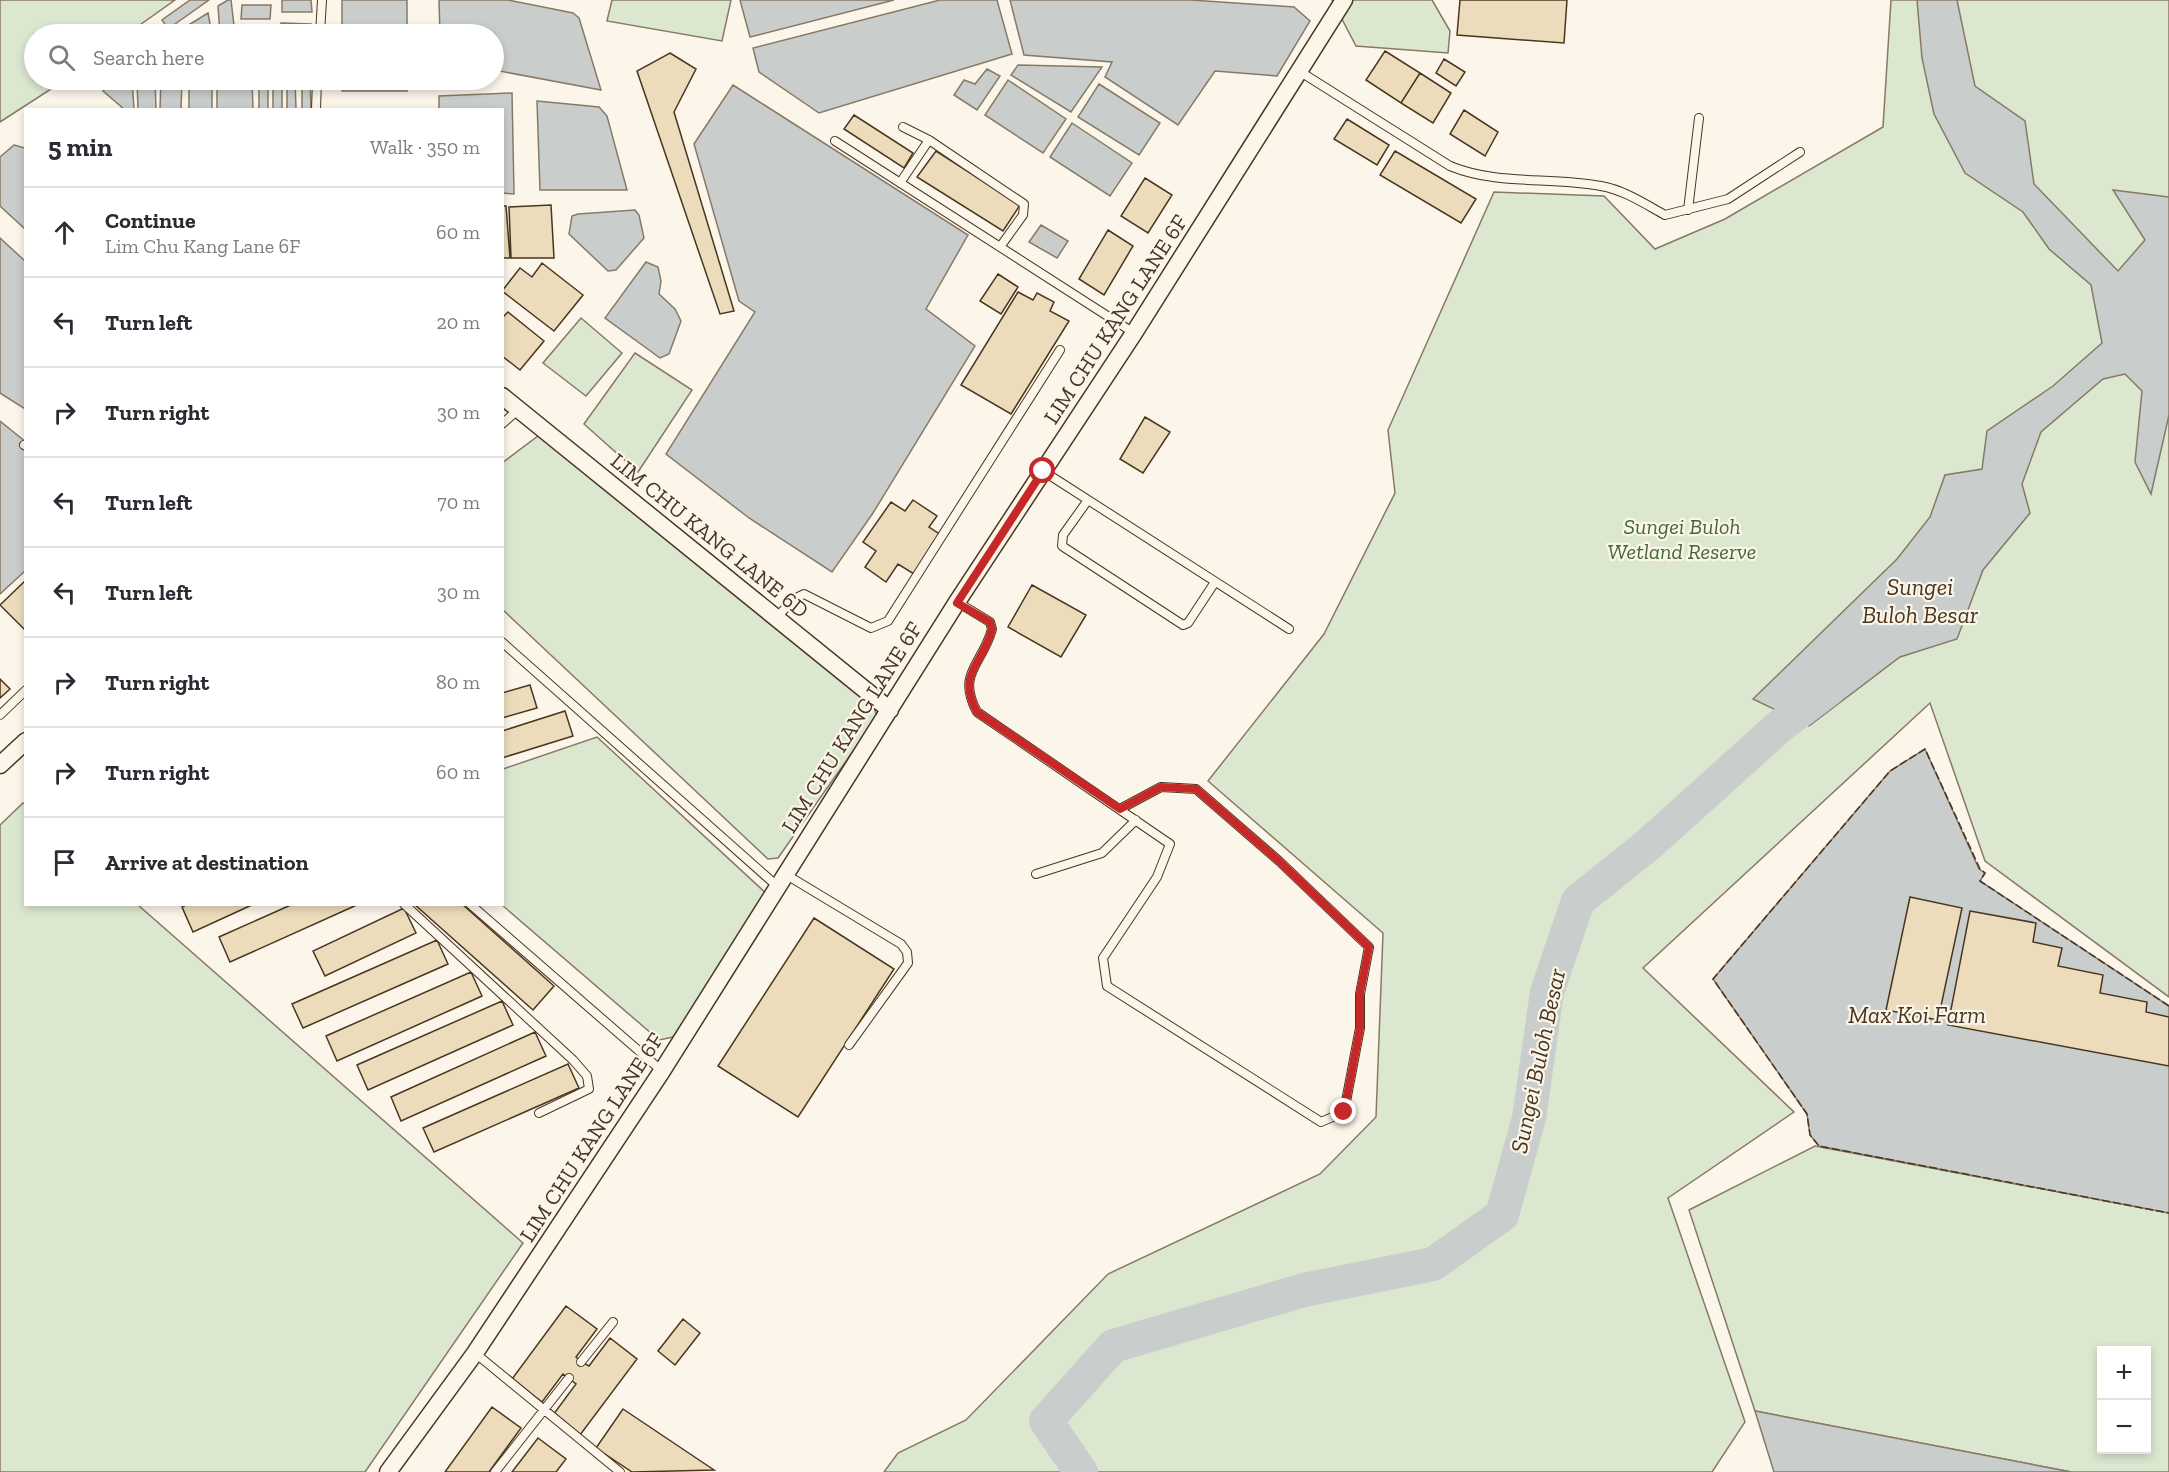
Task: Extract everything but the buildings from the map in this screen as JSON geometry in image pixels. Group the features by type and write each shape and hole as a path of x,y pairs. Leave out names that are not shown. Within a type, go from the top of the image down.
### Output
{"street":[{"name":"LIM CHU KANG LANE 6F","path":"388,1472 475,1353 662,1071 957,603 1134,333 1344,0"},
{"name":"LIM CHU KANG LANE 6D","path":"504,398 890,710"},
{"path":"0,765 24,743"}],"lane":[{"path":"321,24 322,0"},
{"path":"1299,71 1450,166 1472,175 1508,180 1601,186 1618,190 1665,215 1728,199 1800,152"},
{"path":"316,108 317,90"},
{"path":"1688,210 1699,118"},
{"path":"903,127 929,140 1024,204 1023,215 1000,247"},
{"path":"900,183 929,140"},
{"path":"835,141 1134,333"},
{"path":"776,618 794,599 804,594 871,628 888,621 1060,350"},
{"path":"504,422 519,409"},
{"path":"1043,471 1289,629"},
{"path":"1088,500 1063,535 1062,546 1173,619 1183,625 1188,623 1215,582"},
{"path":"957,603 990,622 992,629 969,677 967,689 977,712 1170,844 1157,877 1103,958 1107,986 1321,1122 1344,1112 1360,1028 1360,993 1369,947 1279,861 1196,789 1161,787 1120,809"},
{"path":"504,644 781,880 901,944 907,952 908,963 849,1045"},
{"path":"0,715 24,692"},
{"path":"1036,874 1102,852 1136,820"},
{"path":"406,906 573,1060 587,1076 589,1089 539,1113"},
{"path":"472,906 662,1071"},
{"path":"581,1362 612,1322"},
{"path":"475,1353 620,1472"},
{"path":"495,1472 569,1378"}],"green space":[{"path":"0,0 175,0 141,24 24,24 24,90 50,90 0,122"},
{"path":"612,0 731,0 722,41 607,21"},
{"path":"1332,0 1432,0 1450,31 1448,53 1356,46"},
{"name":"Sungei Buloh Wetland Reserve","path":"1891,0 2169,0 2169,997 1985,861 1930,703 1643,968 1794,1112 1668,1198 1745,1422 1712,1472 884,1472 898,1453 966,1420 1108,1274 1320,1174 1376,1117 1383,933 1208,781 1324,634 1395,493 1388,430 1494,192 1604,196 1655,249 1725,219 1883,127"},
{"path":"581,318 622,353 586,396 543,363"},
{"path":"635,353 692,390 638,472 584,424"},
{"path":"538,436 874,707 877,717 778,858 768,859 504,611 504,462"},
{"path":"597,737 769,896 673,1037 659,1040 503,906 504,769"},
{"path":"24,804 24,906 139,906 523,1243 365,1472 0,1472 0,825"},
{"path":"1815,1146 2169,1213 2169,1472 2071,1472 1755,1411 1689,1210"}],"water":[{"path":"190,0 209,0 175,24 165,24 162,20"},
{"path":"231,0 234,24 219,24 218,6"},
{"path":"282,0 311,0 312,12 282,12"},
{"path":"342,0 407,0 407,24 342,24"},
{"path":"439,0 508,0 573,13 579,18 601,90 504,72 504,24 440,24"},
{"path":"740,0 894,0 750,37"},
{"path":"940,0 997,0 1012,54 819,113 759,72 753,48"},
{"path":"1010,0 1191,0 1294,7 1310,21 1277,76 1215,71 1178,125 1105,77 1112,62 1024,55"},
{"name":"Sungei Buloh Besar","path":"1917,0 1957,0 1975,86 2025,121 2034,184 2118,271 2145,240 2113,190 2169,197 2169,415 2151,494 2135,462 2142,391 2125,374 2103,379 2041,432 2022,484 2030,513 1983,570 1957,639 1900,657 1809,726 1753,699 1897,559 1930,517 1945,475 1982,469 1987,431 2053,386 2102,343 2091,285 2049,249 2023,212 1965,173 1934,114 1922,58"},
{"path":"242,5 271,5 270,19 241,19"},
{"path":"208,13 210,24 190,24"},
{"path":"1018,65 1102,67 1071,112 1011,75"},
{"path":"987,69 1000,76 977,110 954,95 964,80 975,84"},
{"path":"1008,80 1066,119 1043,153 985,115"},
{"path":"1099,84 1160,123 1139,155 1078,117"},
{"path":"733,85 968,235 926,309 975,346 873,513 832,572 749,518 666,454 755,312 739,301 694,144"},
{"path":"133,90 134,108 123,108 103,91"},
{"path":"137,90 155,90 156,108 138,108"},
{"path":"161,90 182,90 181,108 160,108"},
{"path":"189,90 212,90 212,108 189,108"},
{"path":"217,90 252,90 253,108 217,108"},
{"path":"259,90 268,90 268,108 259,108"},
{"path":"273,90 282,90 282,108 273,108"},
{"path":"287,90 295,90 296,108 287,108"},
{"path":"302,90 310,90 311,108 302,108"},
{"path":"342,90 407,90 407,91"},
{"path":"512,93 514,194 504,193 504,108 439,108 439,96"},
{"path":"537,101 599,107 607,116 627,190 540,190"},
{"path":"1072,123 1132,163 1110,196 1050,157"},
{"path":"14,145 24,148 24,228 0,206 0,157"},
{"path":"635,210 639,215 644,238 616,270 608,271 569,234 572,216"},
{"path":"1041,225 1068,241 1057,258 1029,242"},
{"path":"0,238 24,260 24,408 0,393"},
{"path":"646,262 658,267 661,281 659,294 675,309 681,321 669,354 660,358 605,318"},
{"path":"0,421 24,440 24,572 0,594"},
{"name":"Max Koi Farm","path":"1925,749 1979,869 1985,873 1980,881 2169,1006 2169,1213 1819,1146 1810,1135 1807,1114 1713,979 1890,771"},
{"path":"1755,1411 2066,1471 2071,1472 1774,1472"}],"waterway":[{"name":"Sungei Buloh Besar","path":"1081,1472 1046,1421 1113,1346 1304,1290 1433,1264 1502,1215 1529,1118 1547,992 1578,901 1649,844 1780,726 1829,689"}],"fence":[{"path":"2169,1006 1980,881 1985,873 1980,869 1925,749 1890,771 1713,979 1807,1114 1810,1135 1819,1146 2169,1213"}],"route":[{"path":"1043,471 957,603 990,622 992,629 969,677 967,689 977,712 1120,809 1161,787 1196,789 1279,861 1369,947 1360,993 1360,1028 1344,1112"}]}
